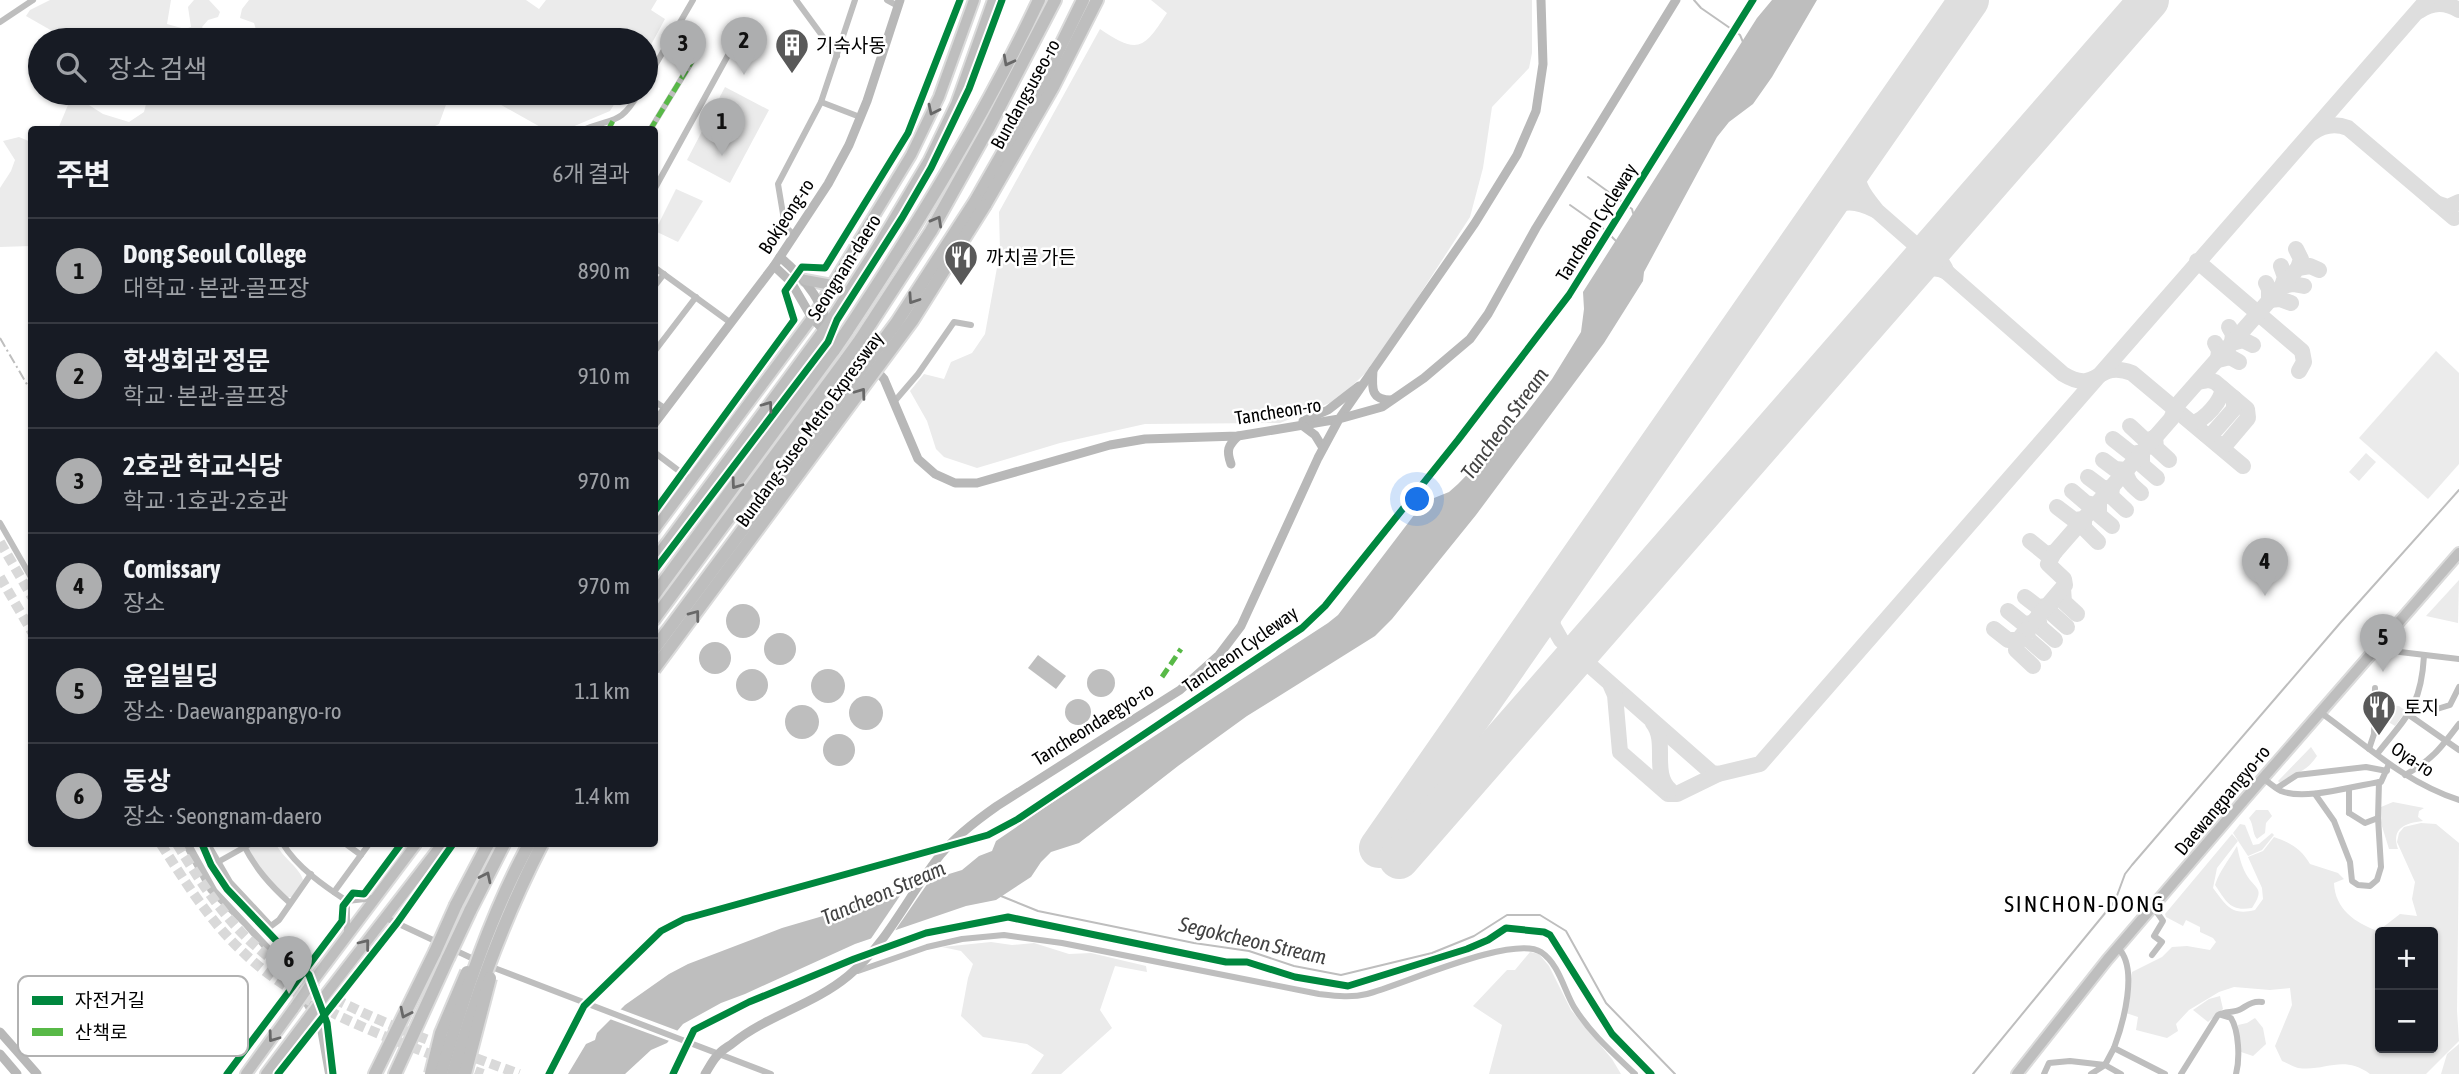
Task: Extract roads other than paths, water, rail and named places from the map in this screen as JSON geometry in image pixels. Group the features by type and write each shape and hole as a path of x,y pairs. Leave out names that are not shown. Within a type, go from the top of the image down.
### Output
{"highway":[{"path":"658,590 834,350 889,267 957,155 1039,0"},
{"path":"658,614 860,340 931,231 1055,0"},
{"name":"Bundangsuseo-ro","path":"981,203 1083,0"},
{"name":"Bundangsuseo-ro","path":"981,203 1053,87 1097,0"},
{"name":"Bundang-Suseo Metro Expressway","path":"658,644 897,322 981,203"},
{"name":"Bundang-Suseo Metro Expressway","path":"658,664 912,321 981,203"},
{"path":"375,1074 486,847"},
{"path":"395,1074 502,847"},
{"path":"441,1074 457,1020 528,847"},
{"path":"431,1074 441,1033 458,990 540,847"},
{"path":"453,1074 497,924"},
{"path":"465,1074 497,924"}],"main road":[{"name":"Seongnam-daero","path":"658,525 812,318 911,155 939,97 974,0"},
{"name":"Seongnam-daero","path":"658,555 827,328 929,160 956,104 992,0"},
{"path":"805,280 832,285"},
{"name":"Daewangpangyo-ro","path":"2017,1074 2118,948 2459,553"},
{"path":"246,1074 414,847"},
{"path":"266,1074 440,847"}],"street":[{"path":"0,22 33,0"},
{"path":"658,60 693,0"},
{"path":"796,0 837,56"},
{"path":"795,236 785,226 778,184 821,102 855,0"},
{"path":"887,0 899,3"},
{"name":"Tancheon-ro","path":"774,266 791,282 812,318 864,357 884,379 918,459 935,474 955,482 977,483 1110,445 1145,439 1238,436 1339,419 1475,223 1517,155 1536,111 1543,64 1541,0"},
{"path":"1339,419 1382,407 1393,400 1459,350 1488,314 1542,218 1676,0"},
{"name":"Bokjeong-ro","path":"658,420 774,266 834,174 860,117 899,3"},
{"path":"658,183 732,48"},
{"path":"652,126 694,58"},
{"path":"821,102 860,117"},
{"path":"594,126 614,119 628,111 632,105"},
{"path":"610,126 614,119"},
{"path":"780,257 805,280 827,328"},
{"path":"658,270 731,323"},
{"path":"658,282 664,274"},
{"path":"658,347 696,297"},
{"path":"894,402 918,374 954,322 971,325"},
{"path":"1373,370 1373,393 1383,400 1393,400"},
{"path":"1282,429 1328,410 1363,383"},
{"path":"658,404 666,409"},
{"name":"Tancheondaegyo-ro","path":"718,1053 765,1021 830,989 849,976 875,948 941,855 971,825 1180,690 1219,655 1241,626 1318,458 1339,419"},
{"path":"1303,426 1315,435 1323,448"},
{"path":"1231,464 1228,446 1238,436"},
{"path":"658,455 691,480"},
{"path":"0,523 28,572"},
{"path":"2400,652 2459,659"},
{"path":"2377,754 2409,715 2423,681 2424,656"},
{"path":"2437,709 2450,705 2459,687"},
{"path":"2370,749 2374,734 2375,688"},
{"name":"Oya-ro","path":"2320,712 2377,754 2388,767 2420,785 2459,800"},
{"name":"Oya-ro","path":"2409,715 2459,750"},
{"path":"2405,775 2428,761 2459,724"},
{"path":"2263,778 2277,788 2282,791 2315,794 2349,790 2381,782 2388,767 2366,766 2297,775 2277,788"},
{"path":"2315,794 2336,825 2352,881 2358,885 2370,886 2377,880 2381,867 2379,782"},
{"path":"2336,825 2349,813 2349,790"},
{"path":"2349,813 2365,822 2378,818"},
{"path":"210,847 230,882 271,926 279,920 311,874"},
{"path":"218,862 243,847"},
{"path":"247,847 265,880 290,903"},
{"path":"285,847 311,874 347,901 376,898"},
{"path":"350,847 361,855"},
{"path":"334,892 367,847"},
{"path":"346,937 347,901"},
{"path":"2152,955 2162,943 2154,936 2163,921 2154,908"},
{"path":"386,918 489,966 771,1074"},
{"path":"858,971 927,947 962,939 1004,935 1062,943 1346,997 1368,994 1507,949 1526,947 1540,951 1552,962 1584,1020 1609,1050 1635,1074"},
{"path":"2091,1074 2105,1065 2118,1037 2129,979 2123,953 2118,948"},
{"path":"2181,1074 2218,1015 2241,1010 2249,1003 2262,1002"},
{"path":"2218,1015 2231,1018 2235,1024 2238,1067 2236,1074"},
{"path":"0,1032 18,1052"},
{"path":"2110,1033 2118,1037"},
{"path":"2114,1048 2165,1074"},
{"path":"705,1074 718,1053"},
{"path":"0,1054 17,1074"},
{"path":"21,1056 37,1074"},
{"path":"2044,1074 2049,1063 2070,1061 2105,1065 2121,1074"}],"waterway":[{"path":"1694,0 1701,8 1740,35 1743,42"},
{"path":"1588,177 1632,209 1633,213"},
{"path":"1570,205 1616,241"},
{"path":"1973,1074 2115,901 2125,874 2132,865 2341,622 2459,490"},
{"name":"Segokcheon Stream","path":"1001,896 1038,911 1194,943 1249,951 1294,966 1341,975 1432,953 1474,936 1507,915 1540,915 1566,931 1606,1003 1675,1074"}],"tunnel":[{"path":"0,542 28,590"},
{"path":"0,577 28,625"},
{"path":"163,847 210,916 233,942 266,972 313,1003 339,1016 443,1059"},
{"path":"179,847 224,913 247,938 278,964 299,979 347,1005 444,1046"},
{"path":"462,1053 519,1074"},
{"path":"461,1066 483,1074"}],"railway":[{"path":"0,338 28,386"}],"place":[{"name":"학생회관 정문","path":"744,75"},
{"name":"기숙사동","path":"792,75"},
{"name":"2호관 학교식당","path":"683,78"},
{"name":"Dong Seoul College","path":"722,156"},
{"name":"까치골 가든","path":"961,287"},
{"name":"Comissary","path":"2265,596"},
{"name":"윤일빌딩","path":"2383,672"},
{"name":"토지","path":"2379,737"},
{"name":"동상","path":"289,994"}],"district":[{"name":"SINCHON-DONG","path":"2085,904"}],"water label":[{"name":"Tancheon Stream","path":"1504,423"},
{"name":"Tancheon Stream","path":"883,892"}]}
